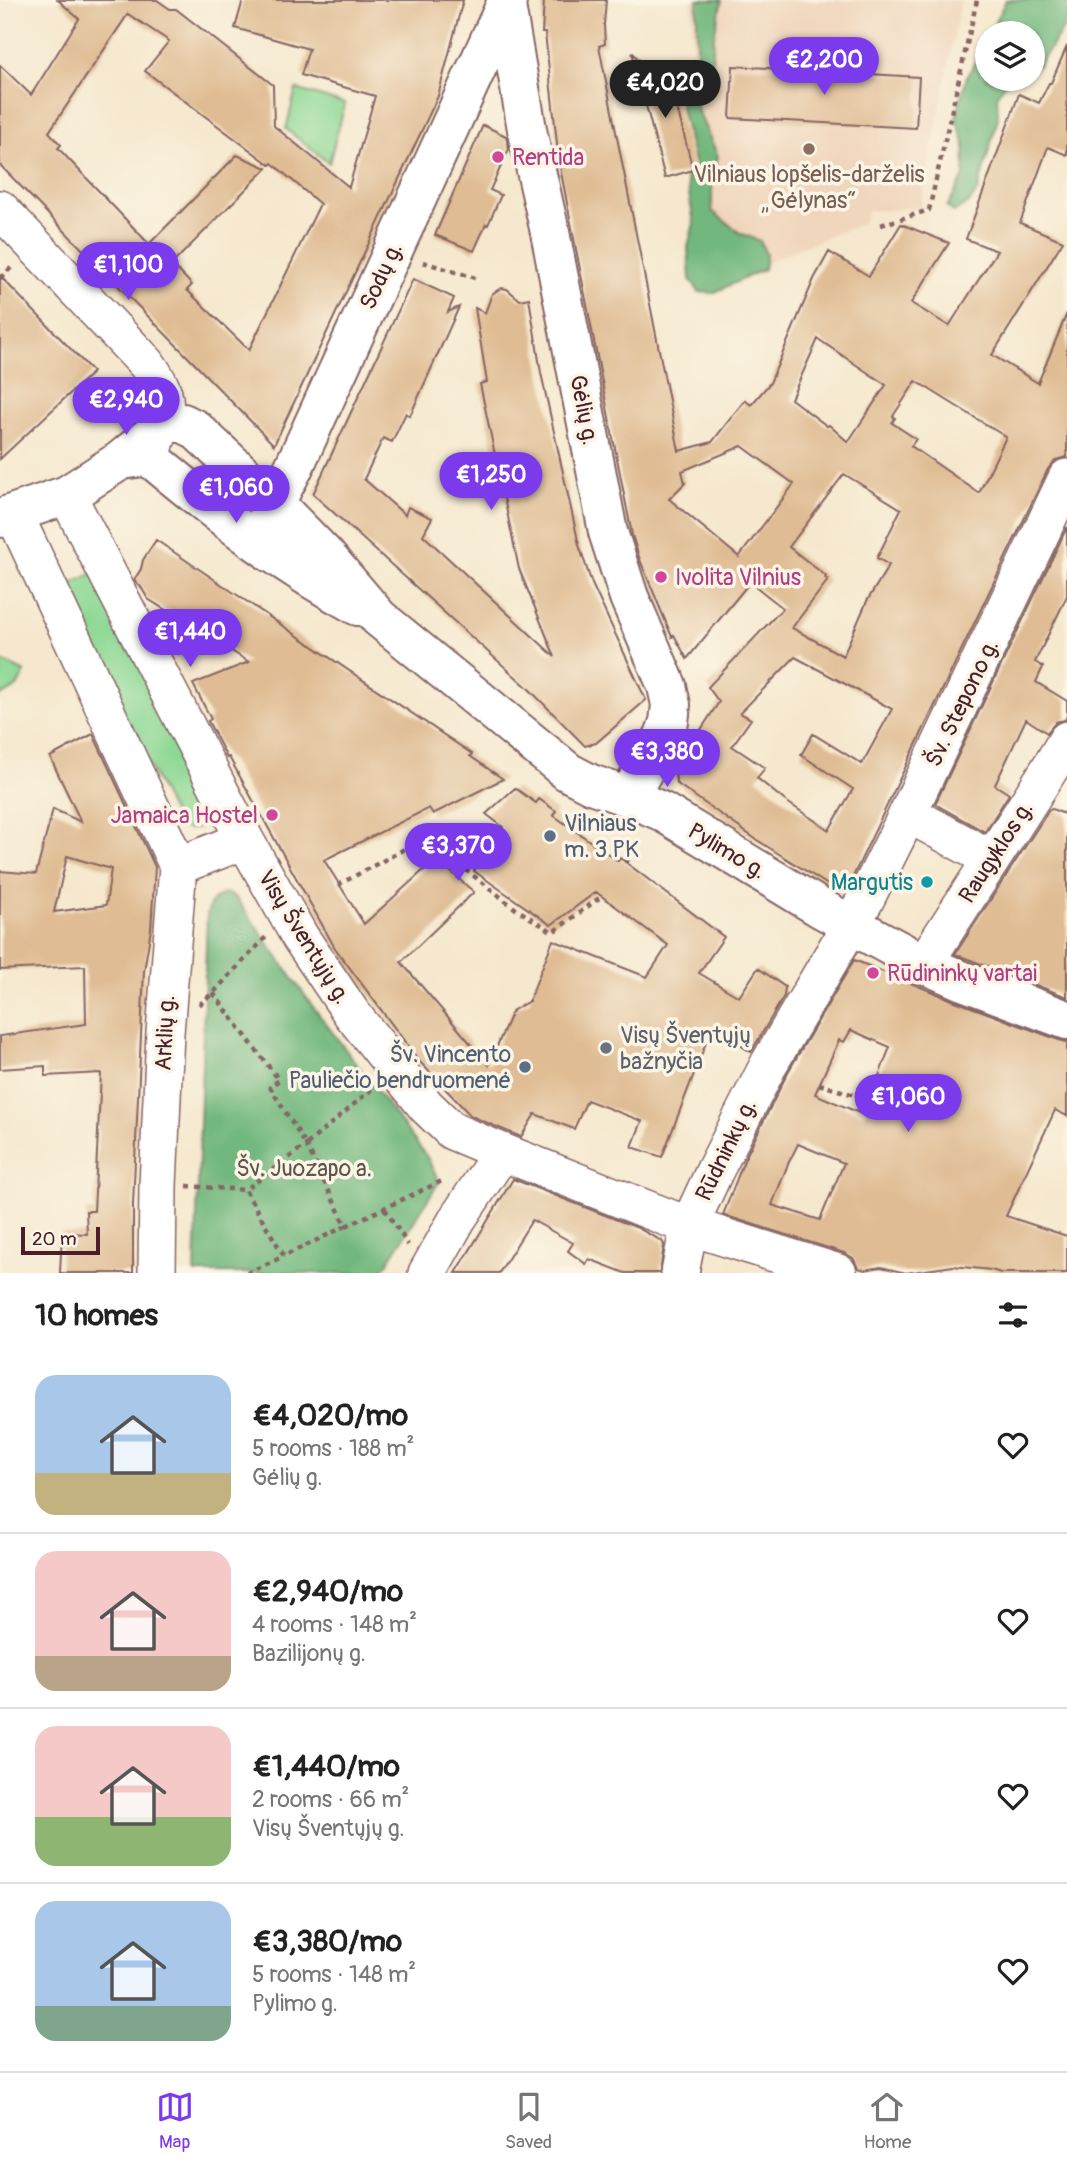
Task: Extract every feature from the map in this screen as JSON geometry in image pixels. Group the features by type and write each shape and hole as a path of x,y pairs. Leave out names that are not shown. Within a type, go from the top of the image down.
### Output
{"main road":[{"name":"Sodų g.","path":"271,553 265,532 267,518 293,469 507,3"},
{"name":"Gėlių g.","path":"507,3 523,110 550,232 608,533 629,597 667,686 671,705 664,736 628,797"},
{"path":"464,94 487,88 505,92 523,110"},
{"path":"7,516 67,495 157,444"},
{"name":"Pylimo g.","path":"157,444 274,503 327,557 379,618"},
{"name":"Pylimo g.","path":"157,444 227,522 312,581 379,618 568,772 660,811 822,909 924,964 1067,1020"}],"street":[{"name":"Pylimo g.","path":"0,209 147,364 161,384 157,444"},
{"name":"Šv. Stepono g.","path":"850,923 864,902 909,814 1067,478"},
{"name":"Visų Šventųjų g.","path":"67,495 245,840 300,937 352,1014 426,1106 452,1131 502,1152 689,1226 838,1273"},
{"path":"7,516 178,866 245,840"},
{"name":"Raugyklos g.","path":"924,964 991,859 1053,794 1067,740"},
{"path":"909,814 991,859"},
{"name":"Arklių g.","path":"157,1273 165,1033 178,866"},
{"name":"Rūdninkų g.","path":"680,1273 689,1226 715,1170 770,1062 850,923"},
{"path":"420,1263 458,1218 502,1152"}],"path":[{"path":"881,225 929,210 977,0"},
{"path":"393,249 422,262 475,278"},
{"path":"338,885 425,838 516,909 553,932 601,896"},
{"path":"626,863 638,842"},
{"path":"165,1033 213,993 287,914"},
{"path":"213,993 279,1080 270,1087 306,1145 346,1226"},
{"path":"158,1185 245,1190 306,1145 395,1069"},
{"path":"819,1084 870,1100"},
{"path":"247,1273 455,1175"},
{"path":"245,1190 284,1256"},
{"path":"385,1209 420,1263"}],"shaded area":[{"name":"Vilniaus lopšelis-darželis „Gėlynas“","path":"692,0 961,0 920,208 867,211 863,223 785,254 721,286 672,84 692,69"}],"green space":[{"path":"697,0 722,0 714,36 711,75 696,107 718,156 712,179 712,211 740,233 760,241 766,255 764,269 713,293 699,292 690,279 688,247 694,223 686,176 696,169 678,95 678,85 697,68"},
{"path":"1006,0 1067,0 1067,18 1063,29 1045,55 1045,21 996,21"},
{"path":"975,61 975,91 1000,91 997,95 998,118 978,190 969,203 954,212 947,207 964,176 965,145 956,118 966,79"},
{"path":"296,89 345,104 329,163 286,129"},
{"path":"97,571 212,814 200,827 187,829 177,823 63,588"},
{"path":"0,660 25,672 17,687 0,696"},
{"name":"Šv. Juozapo a.","path":"227,893 236,898 311,1004 427,1157 439,1182 381,1273 195,1273 207,915 213,900"}],"building":[{"path":"58,0 157,0 170,9 176,9 273,85 274,126 349,187 375,96 301,75 309,49 235,28 243,0 463,0 438,96 274,445 0,165 0,65 31,95 79,19","holes":["128,14 169,41 145,71 270,165 272,163 320,204 249,350 187,290 192,285 172,264 267,168 237,155 149,244 58,148 61,145 49,132"]},
{"path":"544,0 606,0 605,44 599,46 679,451 712,442 745,400 751,405 770,383 814,279 829,252 869,276 901,224 949,243 911,303 949,326 997,251 966,239 1019,94 1039,103 1067,46 1067,155 1048,147 1020,223 1063,241 992,355 1038,383 1067,313 1067,457 1056,460 1048,469 848,887 836,890 757,840 676,783 675,769 719,702 708,687 783,608 750,582 687,659 674,635 672,637 640,560 632,535 559,162 545,33 542,33","holes":["818,339 886,385 848,442 829,425 791,399","916,381 1006,437 979,493 911,446 916,439 892,423 895,418 893,416","742,446 794,484 739,557 669,499 685,483 682,471","844,474 901,509 877,558 889,565 867,601 843,656 792,628 828,580 789,547","795,657 892,709 862,764 813,734 801,755 853,789 829,830 757,778 765,768 732,746 751,719 740,713"]},
{"path":"632,52 653,75 666,65 693,170 665,178"},
{"path":"733,66 919,77 916,128 730,118"},
{"path":"483,125 506,136 509,149 490,190 501,195 474,251 435,235"},
{"path":"0,276 93,372 0,459"},
{"path":"413,279 454,298 448,312 459,307 410,416 406,413 392,442 383,438 364,479 405,515 408,507 432,518 423,535 555,657 519,569 480,384 487,382 475,308 485,313 492,294 501,288 507,289 520,300 529,298 541,373 579,545 592,584 646,700 596,743 585,746 528,688 313,494"},
{"path":"1067,527 1067,596 1035,662 1043,667 1036,682 1067,701 1067,716 1065,720 1056,722 1047,733 1026,719 995,785 1009,794 985,832 935,804"},
{"path":"156,540 472,754 470,756 503,779 433,814 429,808 324,860 364,924 436,859 474,892 401,962 489,1065 512,1011 529,1001 553,940 647,977 668,945 596,892 551,925 474,871 503,827 486,814 515,788 536,803 539,799 556,811 553,815 618,861 620,858 724,937 699,973 739,997 758,968 785,987 784,996 751,1052 712,1027 662,1157 632,1147 642,1121 587,1100 574,1129 535,1114 521,1137 471,1116 420,1062 335,948 208,721 211,719 193,684 249,662 148,599 134,580"},
{"path":"93,734 155,867 151,929 144,971 133,1204 133,1273 60,1273 62,1233 87,1234 86,1211 94,1211 101,1073 45,1076 45,1066 0,1069 0,1036 86,1024 85,966 0,970 0,871 36,874 53,809 81,822 50,757","holes":["67,856 111,869 106,905 54,912"]},
{"path":"1052,809 1067,815 1067,997 955,954"},
{"path":"854,960 1067,1042 1067,1116 1055,1110 1006,1216 1067,1236 1067,1273 1001,1273 953,1266 906,1273 881,1267 865,1270 858,1268 853,1258 844,1253 723,1215 745,1158 788,1072","holes":["851,1030 890,1047 864,1115 815,1094 839,1040 844,1042","798,1144 844,1163 820,1220 772,1205"]},
{"path":"513,1179 638,1228 662,1241 664,1245 660,1273 625,1273 589,1259 586,1264 568,1251 573,1243 532,1220 499,1273 456,1273"}],"place":[{"name":"Vilniaus lopšelis-darželis „Gėlynas“","path":"809,149"},
{"name":"Rentida","path":"498,157"},
{"name":"Ivolita Vilnius","path":"661,577"},
{"name":"Jamaica Hostel","path":"272,815"},
{"name":"Vilniaus m. 3 PK","path":"550,836"},
{"name":"Margutis","path":"927,882"},
{"name":"Rūdininkų vartai","path":"873,973"},
{"name":"Visų Šventųjų bažnyčia","path":"606,1048"},
{"name":"Šv. Vincento Pauliečio bendruomenė","path":"525,1067"}]}
